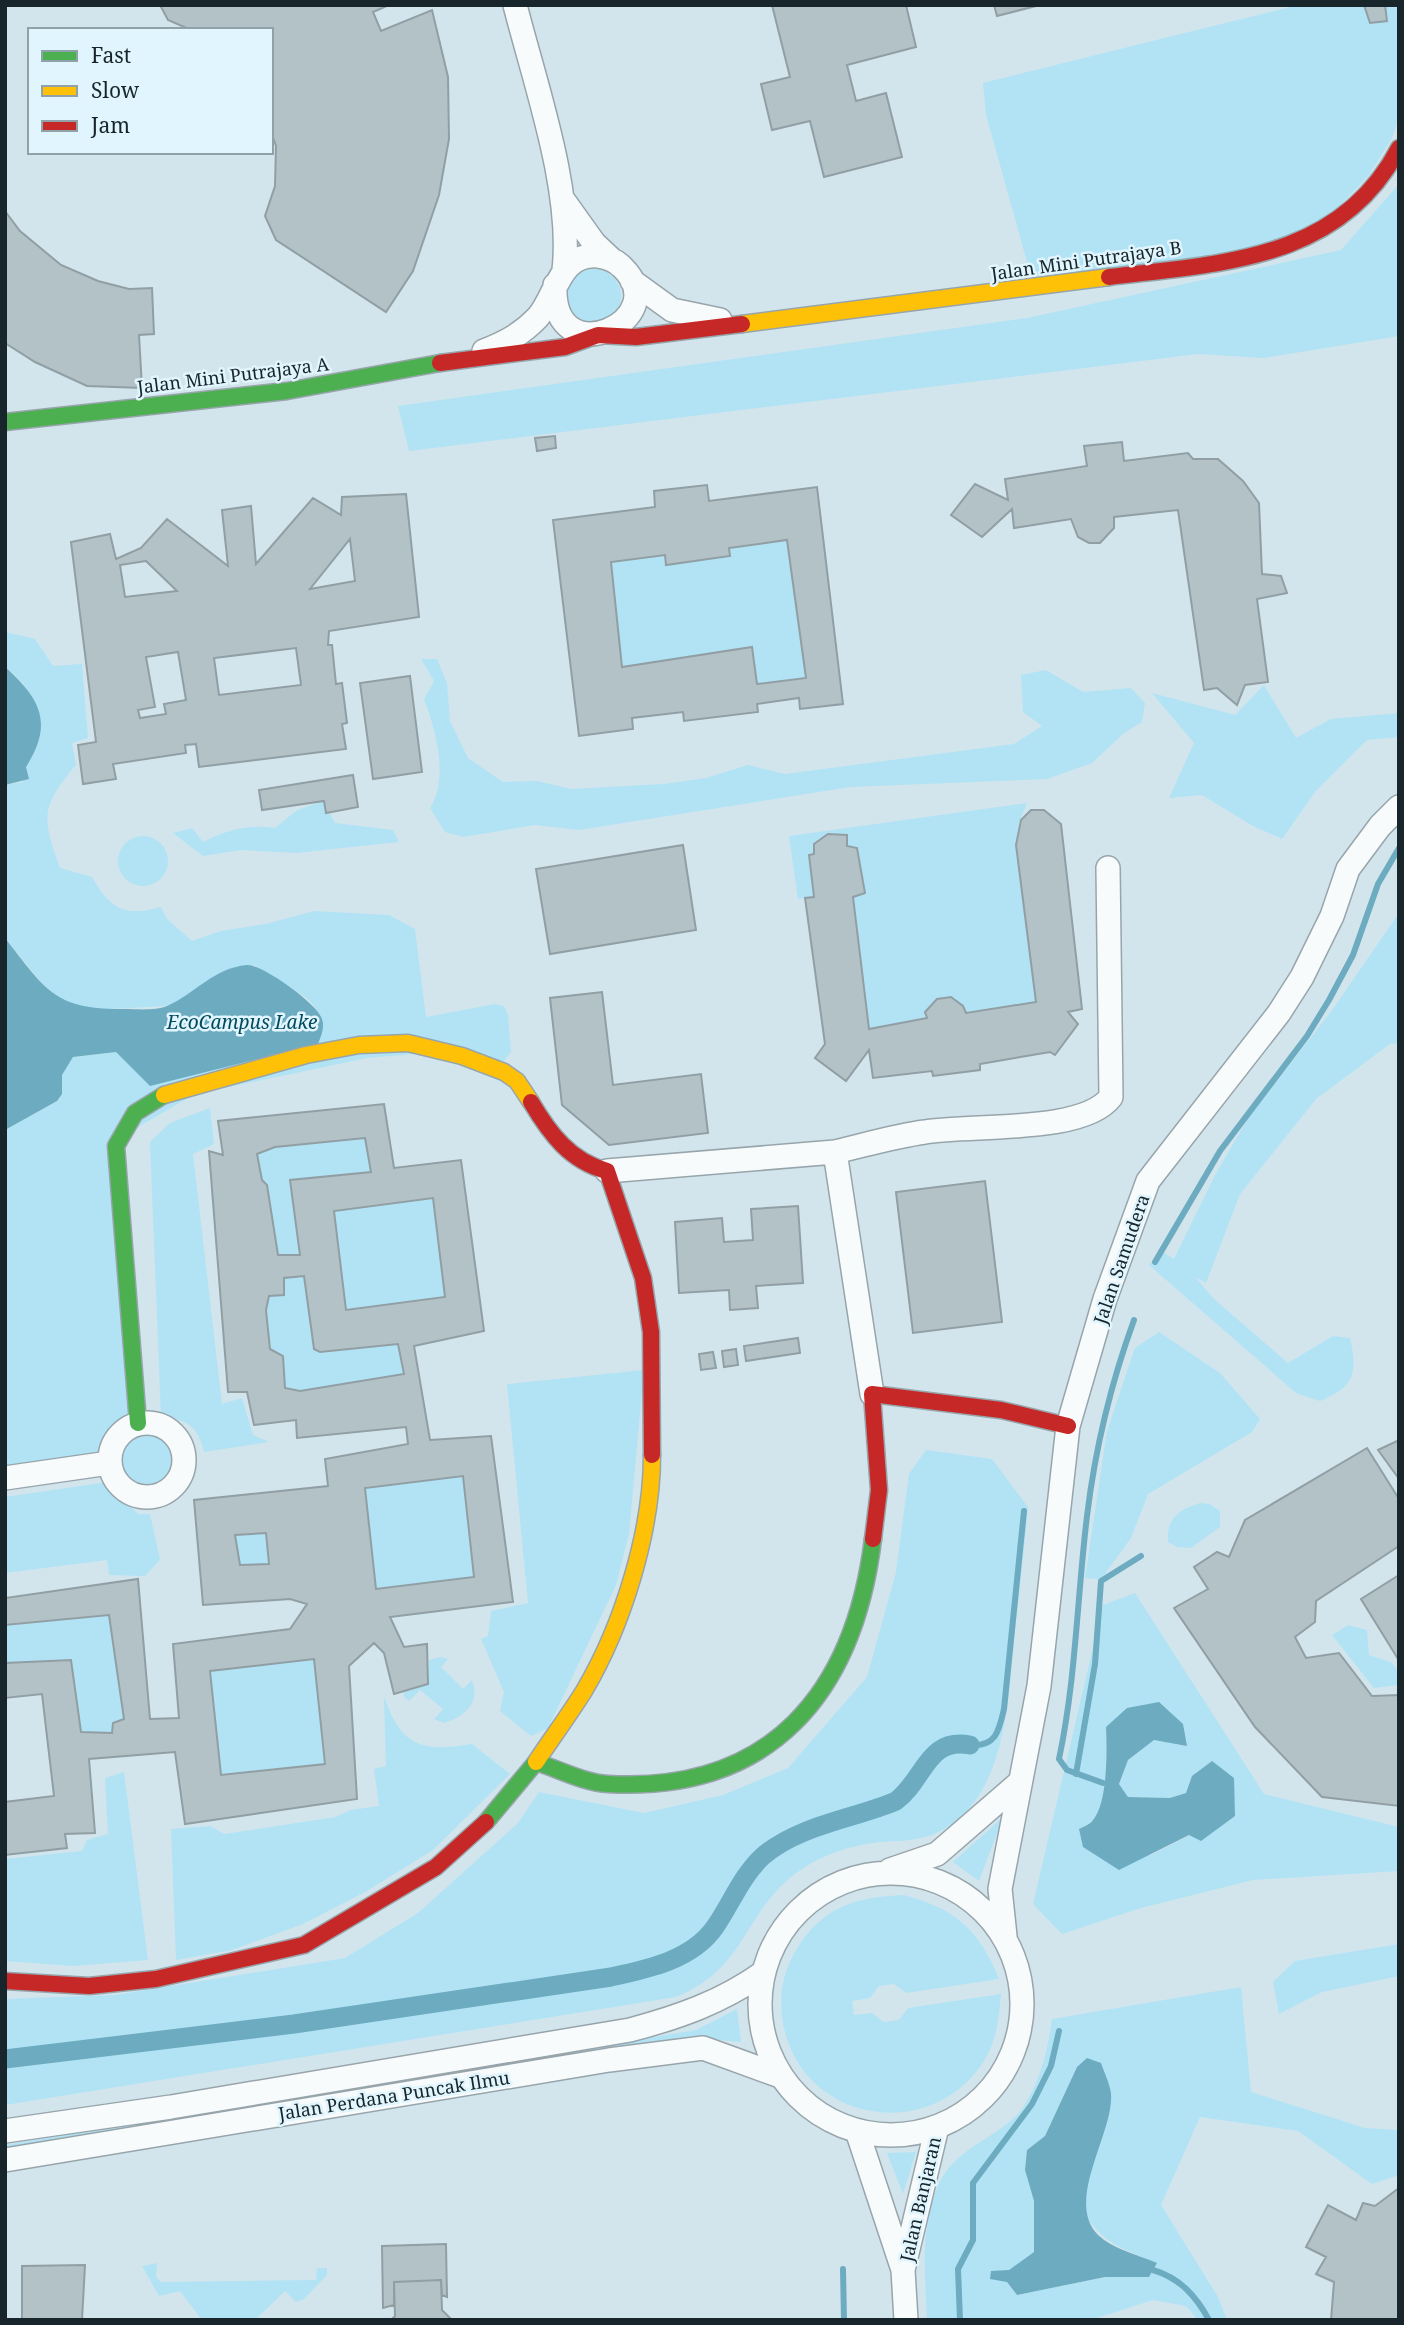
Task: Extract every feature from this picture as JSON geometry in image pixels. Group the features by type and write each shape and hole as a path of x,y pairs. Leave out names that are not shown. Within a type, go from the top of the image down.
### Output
{"street":[{"path":"515,5 564,201 567,243 554,299 562,318 578,331 598,335 617,328 631,312 634,302 632,281 627,272 594,243 564,201"},
{"name":"Jalan Mini Putrajaya B","path":"598,335 636,338 1022,288 1269,252 1321,231 1364,202 1385,176 1399,148"},
{"path":"465,358 510,341 539,316 559,278 580,258 591,256 611,259"},
{"path":"632,281 672,310 737,323"},
{"name":"Jalan Mini Putrajaya A","path":"5,422 287,391 465,358 498,357 565,347 598,335"},
{"name":"Jalan Samudera","path":"1004,1936 1000,1889 1039,1686 1069,1426 1105,1299 1148,1181 1279,1013 1302,977 1332,916 1348,869 1380,826 1399,807"},
{"path":"138,1423 116,1146 123,1127 135,1112 156,1098 341,1048 388,1042 424,1044 515,1077 547,1128 579,1162 587,1168 607,1171 835,1152 925,1132 1061,1122 1088,1116 1103,1108 1111,1097 1108,868"},
{"path":"536,1762 605,1784 670,1782 739,1764 787,1733 821,1694 850,1638 870,1563 879,1490 872,1394 835,1152"},
{"path":"5,1981 89,1986 156,1979 245,1961 304,1945 363,1913 436,1867 485,1823 536,1762 585,1689 614,1624 641,1548 652,1482 651,1332 643,1278 607,1171"},
{"path":"872,1394 1001,1410 1069,1426"},
{"path":"152,1422 175,1434 184,1457 178,1480 161,1494 138,1496 118,1484 109,1463 113,1442 120,1433 138,1423 152,1422"},
{"path":"5,1478 109,1463"},
{"path":"881,1873 914,1874 953,1888 987,1913 1004,1936 1016,1963 1023,1996 1021,2029 1010,2061 992,2089 967,2111 937,2127 897,2136 857,2132 813,2111 780,2076 765,2043 759,2007 764,1972 776,1941 795,1915 820,1894 849,1880 881,1873 937,1854 1019,1783"},
{"name":"Jalan Perdana Puncak Ilmu","path":"5,2131 171,2107 630,2030 688,2015 736,1992 764,1972"},
{"name":"Jalan Perdana Puncak Ilmu","path":"5,2160 609,2060 703,2048 780,2076"},
{"name":"Jalan Banjaran","path":"903,2270 937,2127"},
{"name":"Jalan Banjaran","path":"857,2132 903,2270 906,2320"}],"shaded area":[{"path":"1298,5 1399,5 1399,117 1392,138 1369,175 1325,221 1267,248 1044,279 1029,269 986,115 983,83"},
{"path":"1399,184 1399,336 1264,358 1198,354 409,451 398,406 1027,318 1341,250"},
{"path":"594,269 613,277 621,296 613,315 594,323 575,315 567,296 575,277"},
{"path":"787,540 806,678 757,684 752,647 622,667 611,562 665,555 666,565 730,556 729,548"},
{"path":"5,632 35,639 53,666 82,664 88,738 72,743 76,765 56,792 48,814 50,837 60,868 92,877 106,897 120,908 138,911 161,907 167,919 192,941 221,931 266,924 314,911 389,915 415,929 426,1017 495,1004 504,1006 508,1015 511,1052 504,1061 450,1051 367,1058 195,1094 119,1138 140,1417 114,1438 108,1458 5,1472 5,1130 57,1101 62,1075 73,1057 116,1052 150,1085 318,1044 321,1028 319,1015 313,1005 255,965 167,1006 91,1010 64,1002 49,992 5,938 5,785 23,782 25,767 32,756 23,683 5,667"},
{"path":"421,659 437,659 447,683 450,721 468,758 503,782 537,781 571,789 664,784 706,778 748,765 785,774 1014,744 1042,726 1023,712 1021,675 1046,670 1083,692 1131,688 1145,703 1142,722 1124,733 1092,763 1047,779 850,787 579,830 535,825 463,837 445,832 430,808 436,796 440,769 433,725 424,699 434,681"},
{"path":"1264,685 1296,738 1331,719 1399,713 1399,737 1367,740 1315,792 1282,839 1253,826 1202,795 1169,798 1194,743 1152,693 1235,715"},
{"path":"324,801 335,823 393,830 399,842 296,853 241,850 203,856 173,833 192,828 203,842 238,829 275,828 297,810"},
{"path":"1027,803 1019,823 1016,845 1036,1002 966,1013 963,1006 951,997 937,999 925,1012 927,1018 869,1029 853,897 865,893 857,848 847,846 847,836 814,844 814,854 809,855 814,897 798,899 789,836"},
{"path":"143,836 161,843 168,861 161,879 143,886 125,879 118,861 125,843"},
{"path":"1399,913 1399,1043 1390,1044 1316,1099 1240,1194 1206,1283 1195,1277 1214,1299 1288,1363 1333,1336 1350,1338 1353,1361 1351,1377 1340,1390 1320,1401 1296,1393 1149,1265 1161,1251 1174,1259 1215,1175 1247,1120 1335,1006"},
{"path":"210,1108 214,1144 193,1154 222,1404 242,1398 253,1435 269,1442 204,1452 195,1430 184,1422 161,1417 150,1142 170,1123"},
{"path":"365,1138 371,1172 290,1180 300,1255 278,1255 267,1185 262,1180 257,1154 275,1147"},
{"path":"433,1198 445,1297 346,1310 334,1211"},
{"path":"304,1276 314,1349 320,1352 398,1344 404,1374 300,1391 285,1388 268,1332 269,1296 284,1294 284,1278"},
{"path":"1159,1332 1220,1373 1260,1419 1252,1432 1148,1494 1131,1538 1101,1579 1085,1578 1107,1431 1135,1348"},
{"path":"644,1370 629,1534 616,1585 548,1728 531,1736 500,1711 504,1692 481,1639 488,1636 491,1611 528,1603 507,1384"},
{"path":"145,1433 164,1441 172,1460 164,1479 145,1487 126,1479 118,1460 126,1441"},
{"path":"926,1450 992,1459 1028,1507 1006,1716 990,1775 976,1800 957,1820 932,1835 857,1846 835,1852 805,1867 778,1889 731,1956 717,1971 699,1985 676,1997 5,2105 5,1999 115,1995 345,1958 418,1913 518,1823 539,1792 644,1813 723,1795 788,1768 867,1677 896,1572 909,1474"},
{"path":"463,1476 474,1577 376,1589 365,1488"},
{"path":"115,1481 126,1502 138,1514 150,1514 160,1560 145,1576 109,1575 107,1560 5,1573 5,1497"},
{"path":"1200,1503 1209,1504 1220,1511 1220,1527 1191,1548 1177,1547 1168,1542 1169,1527 1175,1516"},
{"path":"266,1533 269,1564 240,1565 235,1535"},
{"path":"1135,1593 1264,1794 1399,1827 1399,1871 1253,1880 1141,1908 1062,1934 1033,1904 1103,1605","holes":["1106,1727 1187,1745 1154,1740 1128,1760 1119,1784 1128,1797 1170,1798 1186,1793 1192,1776 1190,1835 1151,1855 1079,1829 1092,1821 1101,1801 1106,1775"]},
{"path":"109,1615 124,1719 113,1723 112,1733 81,1732 71,1660 5,1663 5,1625"},
{"path":"1348,1625 1367,1630 1369,1655 1391,1662 1399,1672 1399,1685 1374,1688 1332,1635"},
{"path":"441,1657 448,1659 441,1667 463,1689 472,1680 474,1688 469,1708 444,1723 434,1719 443,1709 420,1690 409,1701 404,1697 403,1688 428,1684 429,1660"},
{"path":"314,1659 325,1764 221,1775 210,1671"},
{"path":"384,1696 398,1726 406,1736 427,1746 472,1744 510,1774 433,1850 365,1892 303,1924 232,1950 176,1960 171,1829 210,1826 224,1834 336,1817 350,1810 379,1806 374,1769 386,1766"},
{"path":"124,1772 148,1960 73,1966 5,1961 5,1859 82,1851 87,1840 108,1834 105,1778"},
{"path":"1003,1817 979,1881 953,1862"},
{"path":"904,1895 938,1907 963,1924 983,1947 999,1979 906,1993 894,1984 879,1986 870,1998 852,2001 854,2015 872,2013 884,2022 899,2020 908,2008 1001,1994 995,2037 984,2061 960,2088 931,2105 899,2112 866,2110 836,2099 811,2079 792,2051 782,2016 783,1982 788,1965 806,1935 829,1914 871,1898"},
{"path":"1399,1944 1399,1976 1322,1992 1279,2014 1273,1982 1295,1961"},
{"path":"1241,1987 1251,2092 1365,2128 1399,2130 1399,2175 1372,2184 1298,2131 1200,2117 1161,2205 1218,2297 1227,2320 1198,2320 1186,2306 1153,2300 1091,2320 927,2320 926,2237 937,2188 954,2162 1002,2128 1022,2109 1042,2066 1052,2019","holes":["1077,2067 1086,2216 1109,2241 1156,2264 1149,2277 1105,2277 1017,2295 1007,2282 1009,2270 1034,2252 1034,2201 1025,2170 1027,2150 1045,2136"]},
{"path":"737,2009 741,2042 696,2038 5,2151 5,2145 696,2030"},
{"path":"916,2152 903,2194 887,2153"},
{"path":"157,2263 156,2277 161,2282 316,2280 317,2268 327,2268 327,2275 304,2299 296,2302 285,2291 255,2320 202,2320 180,2291 159,2296 142,2266"}],"water":[{"path":"5,667 35,702 41,725 34,752 26,767 29,779 5,785"},
{"name":"EcoCampus Lake","path":"5,938 42,984 67,1001 82,1006 162,1008 224,971 247,965 254,966 276,977 318,1012 323,1026 321,1035 318,1044 150,1086 116,1052 73,1057 62,1075 62,1094 57,1101 5,1130"},
{"path":"1159,1702 1183,1724 1187,1746 1154,1740 1128,1760 1119,1784 1128,1797 1170,1798 1186,1793 1192,1776 1212,1761 1234,1778 1235,1816 1201,1841 1189,1835 1119,1870 1083,1847 1079,1829 1092,1821 1101,1801 1106,1775 1106,1727 1127,1708"},
{"path":"1087,2058 1101,2063 1111,2094 1110,2110 1088,2186 1086,2204 1089,2221 1098,2235 1111,2244 1157,2263 1149,2277 1105,2277 1017,2295 1007,2282 990,2279 991,2271 1009,2270 1034,2252 1034,2201 1025,2170 1027,2150 1045,2136 1077,2067"}],"building":[{"path":"160,5 389,5 373,12 381,31 432,10 448,77 449,139 439,195 413,271 386,312 276,240 265,216 275,186 273,28 186,28 168,20"},
{"path":"772,5 906,5 916,47 847,65 856,101 886,93 902,157 824,177 810,121 772,130 761,84 790,77"},
{"path":"994,5 1040,5 997,16"},
{"path":"1364,5 1385,5 1387,21 1370,23"},
{"path":"5,211 20,231 61,265 98,281 129,289 152,288 154,334 139,335 142,388 87,386 35,362 5,343"},
{"path":"555,436 556,448 537,451 535,438"},
{"path":"1122,442 1124,461 1188,453 1193,459 1218,459 1243,481 1259,503 1262,574 1281,576 1287,593 1257,599 1268,682 1245,685 1237,705 1217,688 1204,690 1178,510 1114,517 1114,528 1100,543 1089,543 1078,537 1071,519 1014,528 1012,509 982,537 951,515 975,484 1008,500 1005,479 1087,466 1084,446"},
{"path":"707,485 709,501 817,487 843,704 800,709 799,698 757,704 758,712 684,721 683,712 632,718 633,729 579,736 553,520 655,507 654,491","holes":["787,540 806,678 757,684 752,647 622,667 611,562 665,555 666,565 730,556 729,548"]},
{"path":"406,494 419,617 329,631 328,645 332,645 336,684 342,683 347,723 342,724 346,749 199,767 196,744 185,745 186,753 113,764 116,779 83,784 78,745 96,742 71,542 110,534 116,559 141,548 167,519 228,566 222,510 251,506 256,564 313,498 341,515 342,497","holes":["350,539 355,581 310,589","146,561 177,591 125,597 120,565","296,648 301,685 219,695 214,658","178,652 186,700 164,704 166,714 140,718 138,710 155,707 146,657"]},
{"path":"410,676 422,772 373,779 360,683"},
{"path":"353,775 358,807 326,813 324,801 262,810 259,790"},
{"path":"1031,810 1044,810 1061,824 1082,1009 1068,1012 1078,1024 1055,1055 1050,1052 980,1064 980,1070 933,1076 932,1071 873,1078 869,1050 846,1081 815,1058 825,1044 805,898 814,897 809,855 814,854 814,844 828,834 847,835 847,846 857,848 865,893 853,897 869,1029 927,1018 925,1012 937,999 951,997 963,1006 966,1013 1036,1002 1016,845 1021,820"},
{"path":"683,845 696,930 550,954 536,869"},
{"path":"602,992 613,1085 701,1074 708,1133 609,1145 562,1105 550,998"},
{"path":"384,1104 394,1168 461,1160 484,1331 414,1346 430,1440 491,1436 513,1602 390,1617 404,1647 427,1644 428,1684 394,1694 384,1653 374,1643 349,1666 357,1799 185,1824 175,1752 89,1759 95,1833 65,1834 67,1848 5,1855 5,1802 54,1796 42,1694 5,1698 5,1663 71,1660 81,1732 112,1733 113,1723 124,1719 109,1615 5,1625 5,1598 138,1579 150,1719 179,1718 173,1644 290,1629 307,1604 290,1599 203,1605 194,1500 328,1486 325,1459 408,1444 406,1427 297,1438 296,1420 254,1425 247,1392 228,1392 209,1151 223,1155 218,1121","holes":["365,1138 371,1172 290,1180 300,1255 278,1255 267,1185 262,1180 257,1154 275,1147","433,1198 445,1297 346,1310 334,1211","304,1276 314,1349 320,1352 398,1344 404,1374 300,1391 285,1388 283,1356 270,1349 266,1310 269,1296 284,1295 284,1278","463,1476 474,1577 376,1589 365,1488","266,1533 269,1564 240,1565 235,1535","314,1659 325,1764 221,1775 210,1671"]},
{"path":"985,1181 1002,1322 913,1333 896,1192"},
{"path":"798,1206 803,1283 756,1286 758,1308 730,1310 729,1290 679,1293 675,1222 722,1218 724,1242 753,1240 751,1209"},
{"path":"798,1338 800,1353 746,1361 744,1346"},
{"path":"736,1349 738,1365 724,1367 722,1351"},
{"path":"713,1352 716,1368 701,1370 699,1354"},
{"path":"1399,1440 1399,1479 1378,1450"},
{"path":"1367,1448 1399,1499 1399,1546 1316,1601 1315,1622 1295,1637 1306,1658 1339,1653 1372,1696 1399,1695 1399,1806 1322,1797 1255,1727 1174,1608 1208,1589 1194,1567 1217,1552 1229,1557 1245,1520"},
{"path":"1399,1575 1399,1658 1398,1659 1361,1599"},
{"path":"1399,2188 1399,2320 1331,2320 1334,2282 1316,2274 1326,2257 1306,2247 1328,2205 1356,2220 1363,2203 1375,2206"},
{"path":"446,2244 447,2297 442,2295 441,2280 394,2282 394,2305 383,2308 382,2246"},
{"path":"85,2265 82,2320 22,2320 22,2266"},
{"path":"441,2280 442,2310 452,2320 391,2320 395,2316 394,2282"}],"waterway":[{"path":"1155,1262 1220,1151 1307,1036 1329,1000 1353,955 1378,884 1399,848"},
{"path":"1103,1783 1067,1770 1059,1759 1069,1699 1094,1466 1111,1392 1134,1320"},
{"path":"970,1745 986,1743 995,1736 1004,1709 1024,1511"},
{"path":"1076,1774 1095,1664 1101,1581 1141,1556"},
{"path":"5,2059 294,2024 611,1977 654,1966 682,1955 705,1938 715,1927 749,1872 777,1845 810,1830 896,1801 935,1753 956,1744 970,1745"},
{"path":"960,2320 958,2269 973,2240 973,2183 1032,2104 1051,2066 1059,2031"},
{"path":"843,2269 844,2320"},
{"path":"1153,2270 1163,2273 1186,2289 1209,2320"}],"traffic: fast":[{"path":"5,422 287,391 440,363"},
{"path":"138,1423 116,1146 135,1113 164,1095"},
{"path":"486,1822 536,1762 599,1783 665,1782 716,1771 758,1751 794,1723 824,1687 846,1644 863,1594 873,1539"}],"traffic: slow":[{"path":"742,324 1109,277"},
{"path":"164,1095 306,1055 359,1045 408,1043 462,1056 504,1072 517,1081 531,1102"},
{"path":"536,1762 584,1691 623,1607 633,1577 647,1515 652,1455"}],"traffic: jam":[{"path":"1109,277 1234,260 1274,250 1311,235 1345,214 1374,185 1399,148"},
{"path":"440,363 565,347 598,335 636,337 742,324"},
{"path":"531,1102 562,1145 582,1160 607,1171 643,1278 651,1332 652,1455"},
{"path":"873,1539 879,1490 872,1394 1001,1410 1068,1426"},
{"path":"5,1981 89,1986 156,1979 304,1945 436,1867 486,1822"}]}
